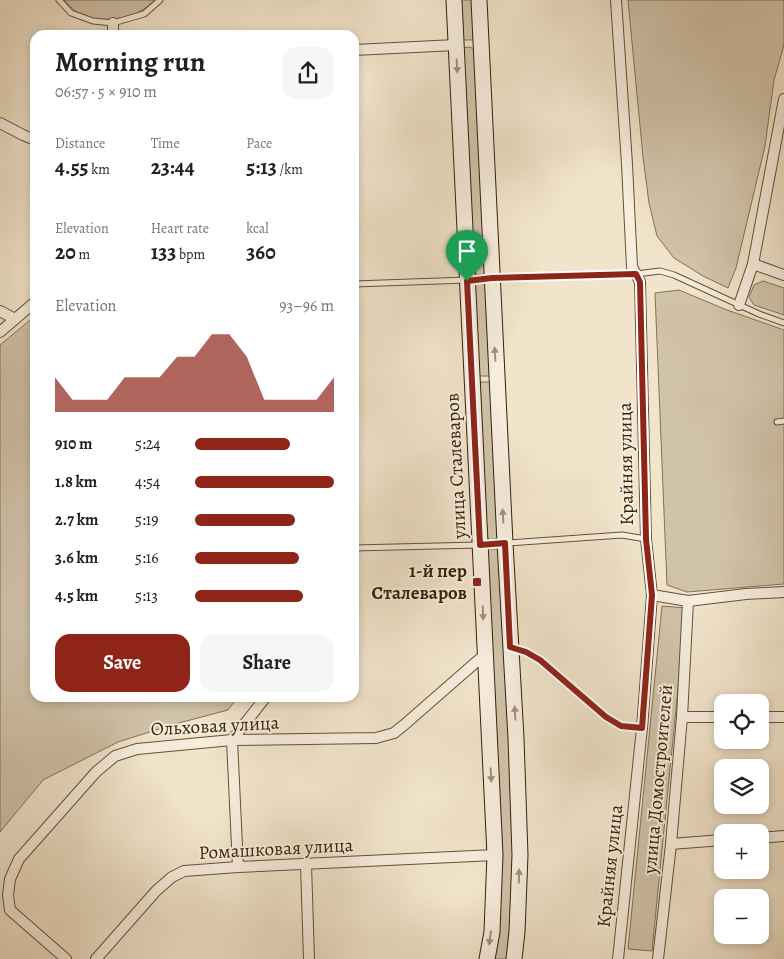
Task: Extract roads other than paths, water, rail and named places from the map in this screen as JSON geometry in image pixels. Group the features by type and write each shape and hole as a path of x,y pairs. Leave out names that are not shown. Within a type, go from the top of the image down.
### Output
{"main road":[{"name":"улица Сталеваров","path":"454,0 495,855 492,932 487,959"},
{"path":"479,0 516,738 520,854 514,959"},
{"path":"456,45 481,44"},
{"path":"472,380 497,379"},
{"path":"480,545 505,543"}],"street":[{"name":"Крайняя улица","path":"616,0 632,267 640,282 646,539 652,595 642,728 618,959"},
{"path":"113,23 113,30"},
{"path":"359,50 456,45"},
{"path":"739,306 753,264 781,135 784,99"},
{"path":"0,123 30,138"},
{"path":"753,264 784,275"},
{"path":"0,332 30,306"},
{"path":"0,311 15,319"},
{"path":"652,595 688,601 746,594 784,592"},
{"name":"улица Домостроителей","path":"658,959 671,844 682,717 688,601"},
{"name":"Ольховая улица","path":"66,959 10,910 8,895 10,879 19,858 96,772 115,756 137,749 232,740 376,738 385,736 394,733 475,663 485,658"},
{"path":"238,867 232,740 262,702"},
{"path":"682,717 714,717"},
{"path":"769,717 784,717"},
{"path":"769,837 784,836"},
{"path":"671,844 714,841"},
{"name":"Ромашковая улица","path":"96,959 156,891 172,877 184,871 495,855"},
{"path":"306,864 308,959"}],"lane":[{"path":"59,0 72,13 93,21 113,23 144,14 160,0"},
{"path":"359,284 636,274 660,271 674,275 739,306 784,323"},
{"path":"777,422 784,421"},
{"path":"505,543 622,535 646,539"},
{"path":"359,548 480,545"},
{"path":"510,647 526,652 540,660 606,717 621,726 642,728"}],"place":[{"name":"1-й пер Сталеваров","path":"477,582"}]}
